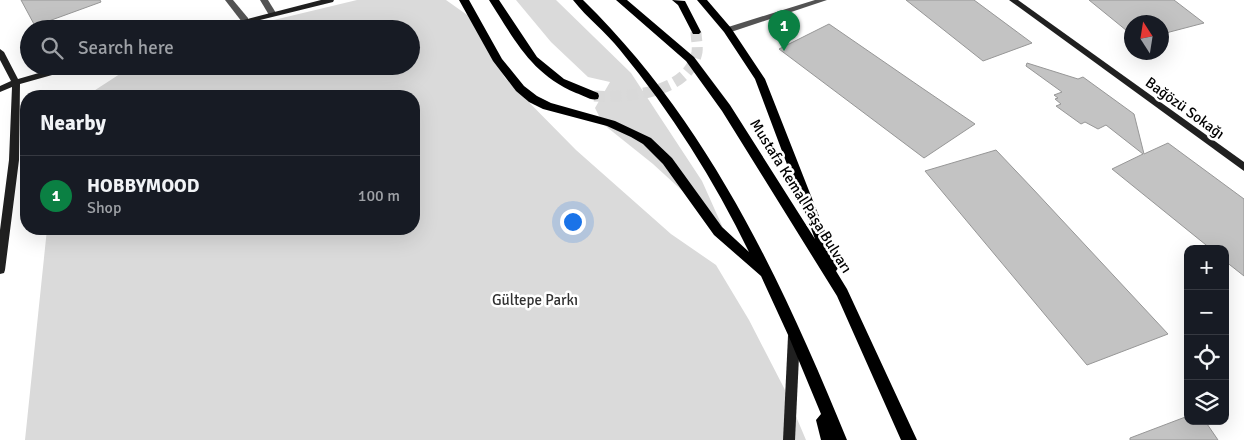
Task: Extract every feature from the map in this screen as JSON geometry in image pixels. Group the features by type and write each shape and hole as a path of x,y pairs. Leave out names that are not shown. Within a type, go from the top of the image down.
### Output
{"main road":[{"path":"464,0 506,74 523,92 545,106 605,120 627,129 646,141 665,157 718,230 767,275"},
{"path":"494,0 533,59 560,82 594,96"},
{"path":"578,0 625,48 680,121 752,242 817,383 839,440"},
{"name":"Mustafa Kemal Paşa Bulvarı","path":"621,0 690,59 726,108 842,293 909,440"},
{"path":"678,0 682,3 696,32"},
{"path":"702,0 728,30 760,78 842,293"},
{"path":"817,383 829,440"}],"street":[{"path":"229,0 245,20 330,0"},
{"path":"264,0 272,13"},
{"path":"728,30 823,0"},
{"name":"Bağözü Sokağı","path":"1013,0 1244,167"},
{"path":"0,52 16,82 14,160 0,270"},
{"path":"0,90 16,82 41,75"},
{"path":"789,440 794,334"}],"green space":[{"name":"Gültepe Parkı","path":"357,0 446,0 470,17 505,78 576,150 671,234 716,265 749,320 784,388 806,440 25,440 46,235 420,235 420,90 95,90 118,75 420,75 420,20 274,20"},
{"path":"516,0 556,0 631,73 702,181 723,228 653,164 603,124 595,108 610,82 588,77 551,42"}],"building":[{"path":"21,0 100,0 101,2 52,20 32,20"},
{"path":"906,0 974,0 1032,43 983,61"},
{"path":"1089,0 1174,0 1204,23 1169,32 1169,15 1124,15 1124,28"},
{"path":"829,24 975,124 924,158 779,49"},
{"path":"1027,63 1078,79 1083,77 1134,114 1144,154 1168,143 1244,199 1244,276 1229,264 1229,245 1206,245 1112,169 1143,154 1106,125 1098,129 1085,122 1081,124 1056,106 1061,104 1055,99 1058,98 1054,95 1062,92 1026,66"},
{"path":"996,150 1168,334 1087,365 925,171"},
{"path":"1184,418 1184,425 1208,425 1218,440 1130,440 1130,438"}],"tunnel":[{"path":"594,96 639,94 670,85 682,77 692,66 697,52 696,32"}],"place":[{"name":"HOBBYMOOD","path":"784,51"}]}
